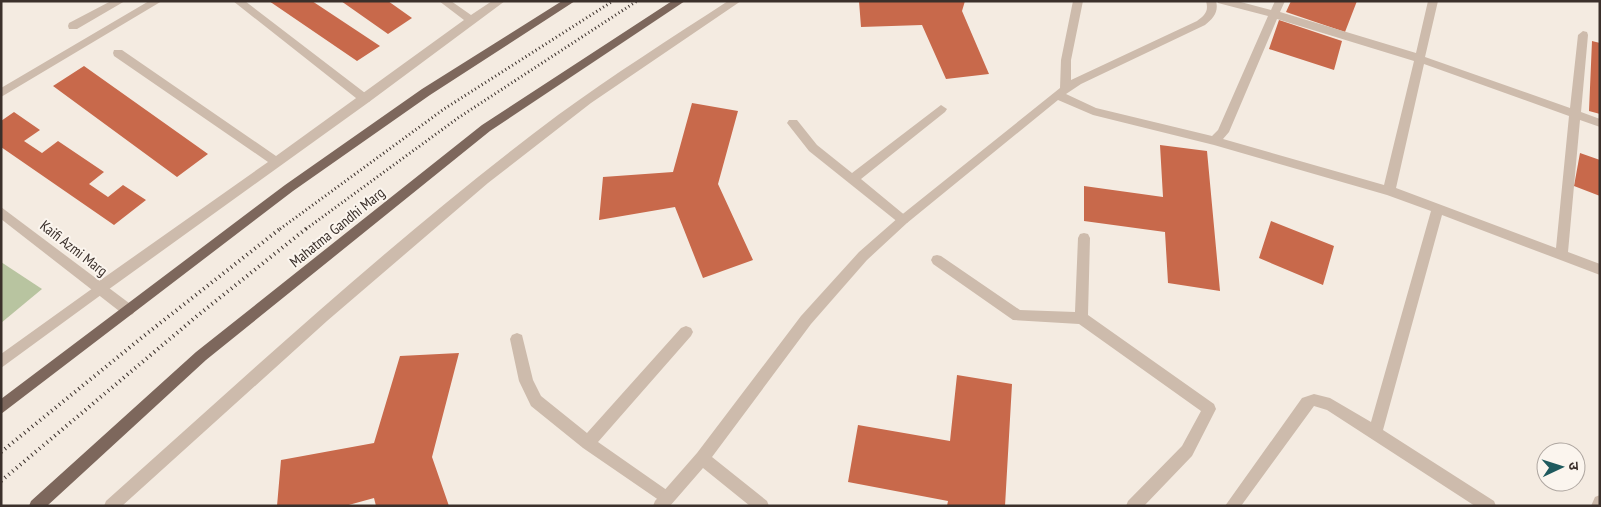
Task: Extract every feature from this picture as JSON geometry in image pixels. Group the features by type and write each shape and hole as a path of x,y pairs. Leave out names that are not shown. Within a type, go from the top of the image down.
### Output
{"main road":[{"path":"1,408 289,188 426,92 570,1"},
{"name":"Mahatma Gandhi Marg","path":"36,506 201,356 486,128 680,1"}],"street":[{"path":"73,26 120,1"},
{"path":"1,93 158,1"},
{"path":"238,1 365,99"},
{"path":"444,1 471,20"},
{"path":"1,362 100,288 500,1"},
{"path":"111,506 390,257 540,135 635,66 736,1"},
{"path":"1061,92 1078,1"},
{"path":"517,339 526,381 536,401 663,502 702,458 806,320 863,256 903,220 1061,92 1077,81 1201,23 1209,17 1213,8 1210,1"},
{"path":"1222,1 1276,14 1419,58 1600,123"},
{"path":"1214,141 1223,132 1276,14 1280,1"},
{"path":"1389,191 1433,1"},
{"path":"1561,255 1583,35"},
{"path":"118,53 276,162"},
{"path":"1061,92 1093,110 1214,141 1389,191 1600,270"},
{"path":"853,179 941,109"},
{"path":"793,123 813,148 903,220"},
{"path":"1375,432 1438,208"},
{"name":"Kaifi Azmi Marg","path":"1,212 128,310"},
{"path":"1081,318 1084,238"},
{"path":"937,260 1018,316 1081,318 1209,409 1188,452 1133,506"},
{"path":"588,443 686,332"},
{"path":"1232,506 1307,403 1314,400 1330,404 1489,506"},
{"path":"702,458 762,506"},
{"path":"1598,506 1600,502"}],"green space":[{"path":"1,262 42,289 1,323"}],"building":[{"path":"269,1 312,1 380,46 357,61"},
{"path":"341,1 388,1 412,18 388,34"},
{"path":"859,1 965,1 962,11 989,74 946,79 922,25 861,27"},
{"path":"1291,1 1357,1 1345,32 1286,12"},
{"path":"1279,20 1342,41 1334,70 1269,49"},
{"path":"1592,41 1600,43 1600,114 1589,111"},
{"path":"84,66 208,154 177,177 53,86"},
{"path":"692,103 738,111 718,184 753,260 703,278 675,207 599,220 603,177 673,172"},
{"path":"14,112 40,130 24,141 42,153 58,141 104,172 89,184 108,197 123,185 146,200 114,225 1,147 1,121"},
{"path":"1160,145 1207,151 1220,291 1168,283 1165,232 1084,221 1084,186 1163,197"},
{"path":"1580,153 1600,160 1600,196 1574,186"},
{"path":"1271,221 1334,246 1323,285 1259,258"},
{"path":"459,353 432,457 449,506 376,506 374,498 345,506 277,506 281,460 374,443 400,356"},
{"path":"957,375 1012,384 1005,506 947,506 948,501 848,482 858,425 950,441"}],"railway":[{"path":"280,229 444,109 613,1"},
{"path":"306,229 458,118 637,1"},
{"path":"1,452 281,228"},
{"path":"1,481 197,316 307,228"}]}
